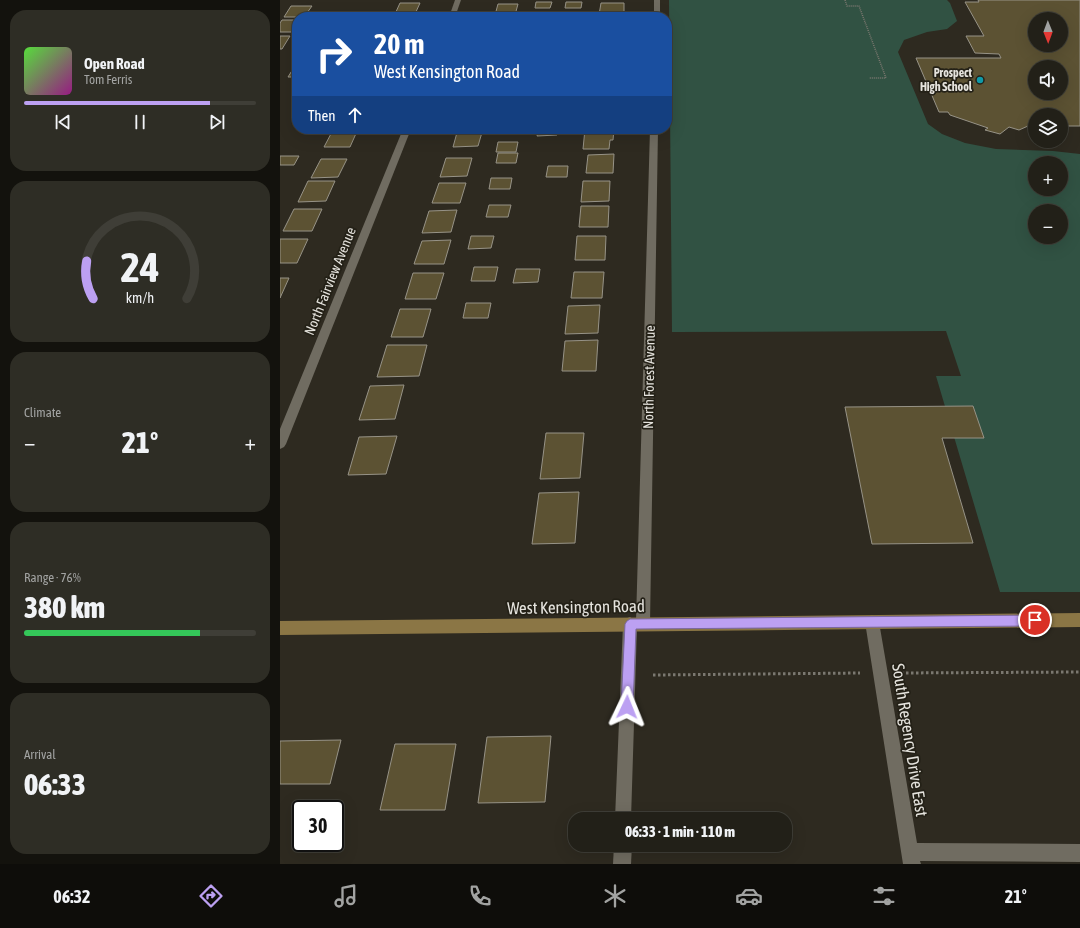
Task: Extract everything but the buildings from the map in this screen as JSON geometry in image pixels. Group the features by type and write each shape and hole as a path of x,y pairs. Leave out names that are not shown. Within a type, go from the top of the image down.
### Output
{"main road":[{"name":"West Kensington Road","path":"280,628 1080,620"}],"street":[{"path":"454,12 458,0"},
{"path":"656,12 657,0"},
{"name":"North Fairview Avenue","path":"280,444 405,134"},
{"name":"North Forest Avenue","path":"624,812 637,624 654,134"},
{"name":"South Regency Drive East","path":"872,622 911,858"},
{"path":"622,852 622,864"},
{"path":"911,858 1080,854"}],"path":[{"path":"845,0 847,6 859,6 886,78 870,78"}],"green space":[{"path":"669,0 947,0 950,3 957,21 947,29 927,32 904,40 898,52 928,124 942,134 965,143 996,149 1053,151 1080,154 1080,592 1000,592 936,376 961,376 946,331 672,332 670,134 672,134 672,12 669,12"}],"place":[{"name":"Prospect High School","path":"980,80"}],"route":[{"path":"627,707 630,624 1035,620"}]}
